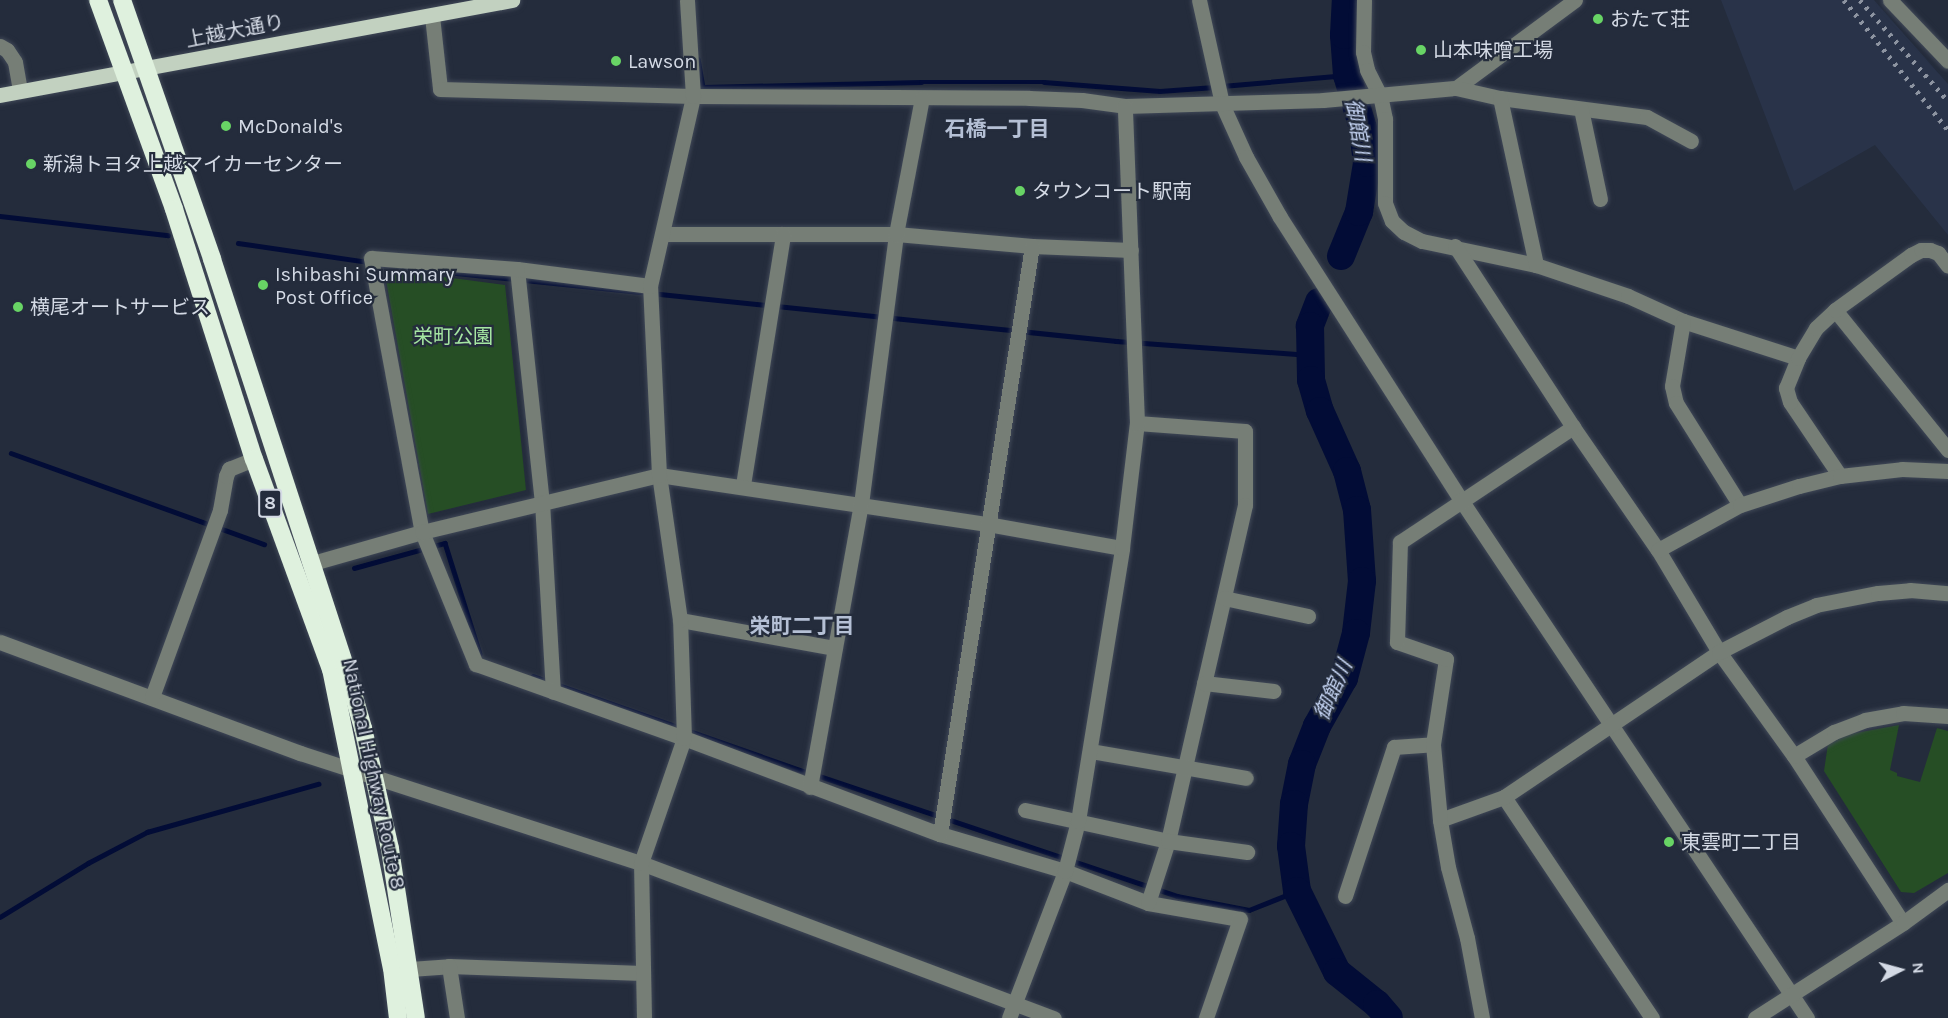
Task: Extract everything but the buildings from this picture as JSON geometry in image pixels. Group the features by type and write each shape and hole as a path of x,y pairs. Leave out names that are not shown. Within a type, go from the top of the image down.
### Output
{"highway":[{"name":"National Highway Route 8","path":"98,0 122,72 174,209 254,459 331,669 392,968 398,1018"},
{"name":"National Highway Route 8","path":"122,0 313,563 363,728 371,775 390,849 416,1018"}],"main road":[{"name":"上越大通り","path":"0,95 510,0"}],"street":[{"path":"644,1018 641,863 684,738 680,620 659,475 650,286 693,96 687,0"},
{"path":"1199,0 1222,104 1246,157 1280,217 1461,500 1613,723 1807,1018"},
{"path":"1364,0 1363,52 1367,70 1385,119 1385,203 1392,221 1404,232 1422,241 1455,246 1536,265 1628,296 1683,321 1798,358"},
{"path":"1890,0 1948,61"},
{"path":"1456,88 1573,1"},
{"path":"432,16 440,88 693,96 1082,100 1125,106 1323,100 1456,88 1500,99 1647,117 1691,141"},
{"path":"0,45 7,50 15,62 20,91"},
{"path":"810,787 861,504 896,234 922,98"},
{"path":"1500,99 1536,265"},
{"path":"1011,1011 1065,871 1078,821 1122,548 1137,423 1125,106"},
{"path":"1581,109 1599,199"},
{"path":"663,234 896,234 1032,246 1131,250"},
{"path":"743,485 783,234"},
{"path":"940,834 1032,246"},
{"path":"1455,246 1573,427 1658,550 1719,652 1794,756 1903,923"},
{"path":"1840,476 1790,402 1786,388 1798,358 1816,328 1835,310 1921,250 1938,253 1948,266"},
{"path":"650,286 517,269 371,258 422,532 476,664 684,738 940,834 1065,871 1148,903 1240,919 1206,1018"},
{"path":"517,269 542,502 553,692"},
{"path":"1835,310 1948,450"},
{"path":"1683,321 1672,386 1677,403 1740,505"},
{"path":"1137,423 1245,431 1245,505 1168,842 1148,903"},
{"path":"1482,1018 1467,938 1448,867 1440,820 1433,744 1446,659 1397,642 1400,542 1573,427"},
{"path":"152,697 220,510 229,469 254,459"},
{"path":"1658,550 1740,505 1840,476 1902,469 1948,471"},
{"path":"313,563 422,532 659,475 743,485 1122,548"},
{"path":"1440,820 1504,797 1719,652 1787,617 1816,605 1878,592 1910,590 1948,593"},
{"path":"1224,598 1308,616"},
{"path":"680,620 834,648"},
{"path":"0,642 300,753 641,863 1011,1011 1054,1018"},
{"path":"1204,682 1274,692"},
{"path":"1794,756 1834,732 1866,720 1903,713 1948,716"},
{"path":"1345,896 1394,747 1433,744"},
{"path":"1090,751 1246,778"},
{"path":"1504,797 1652,1018"},
{"path":"1025,810 1168,842 1247,852"},
{"path":"1755,1018 1903,923 1948,890"},
{"path":"410,969 449,966 642,973"},
{"path":"449,966 457,1018"}],"shaded area":[{"path":"1721,0 1874,0 1948,84 1948,235 1875,145 1794,191"}],"green space":[{"name":"栄町公園","path":"384,269 505,285 526,490 428,514"},
{"path":"1899,725 1890,770 1897,773 1897,776 1920,782 1937,728 1948,731 1948,873 1914,893 1901,892 1824,771 1828,744 1850,734"}],"waterway":[{"name":"御館川","path":"1341,256 1359,212 1367,163 1363,128 1347,75 1344,35 1346,0"},
{"path":"698,59 703,87 921,82 1044,82 1160,91 1214,87"},
{"path":"1222,86 1347,75"},
{"path":"0,216 168,235"},
{"path":"238,243 369,262"},
{"path":"427,270 1116,341 1309,355"},
{"name":"御館川","path":"1319,302 1310,326 1311,380 1320,411 1347,471 1357,510 1362,581 1356,633 1344,678 1317,726 1302,764 1294,804 1291,846 1297,891 1337,972 1377,1004 1389,1018"},
{"path":"11,453 264,544"},
{"path":"354,568 445,543 480,654"},
{"path":"533,676 808,773"},
{"path":"816,775 1177,896 1249,910 1297,891"},
{"path":"0,917 88,863 147,832 318,784"}],"railway":[{"path":"1844,0 1948,130"},
{"path":"1860,0 1948,101"}],"place":[{"name":"おたて荘","path":"1598,19"},
{"name":"山本味噌工場","path":"1421,50"},
{"name":"Lawson","path":"616,61"},
{"name":"McDonald's","path":"226,126"},
{"name":"新潟トヨタ上越マイカーセンター","path":"31,164"},
{"name":"タウンコート駅南","path":"1020,191"},
{"name":"Ishibashi Summary Post Office","path":"263,285"},
{"name":"横尾オートサービス","path":"18,307"},
{"name":"東雲町二丁目","path":"1669,842"}],"district":[{"name":"石橋一丁目","path":"997,129"},
{"name":"栄町二丁目","path":"802,626"}]}
